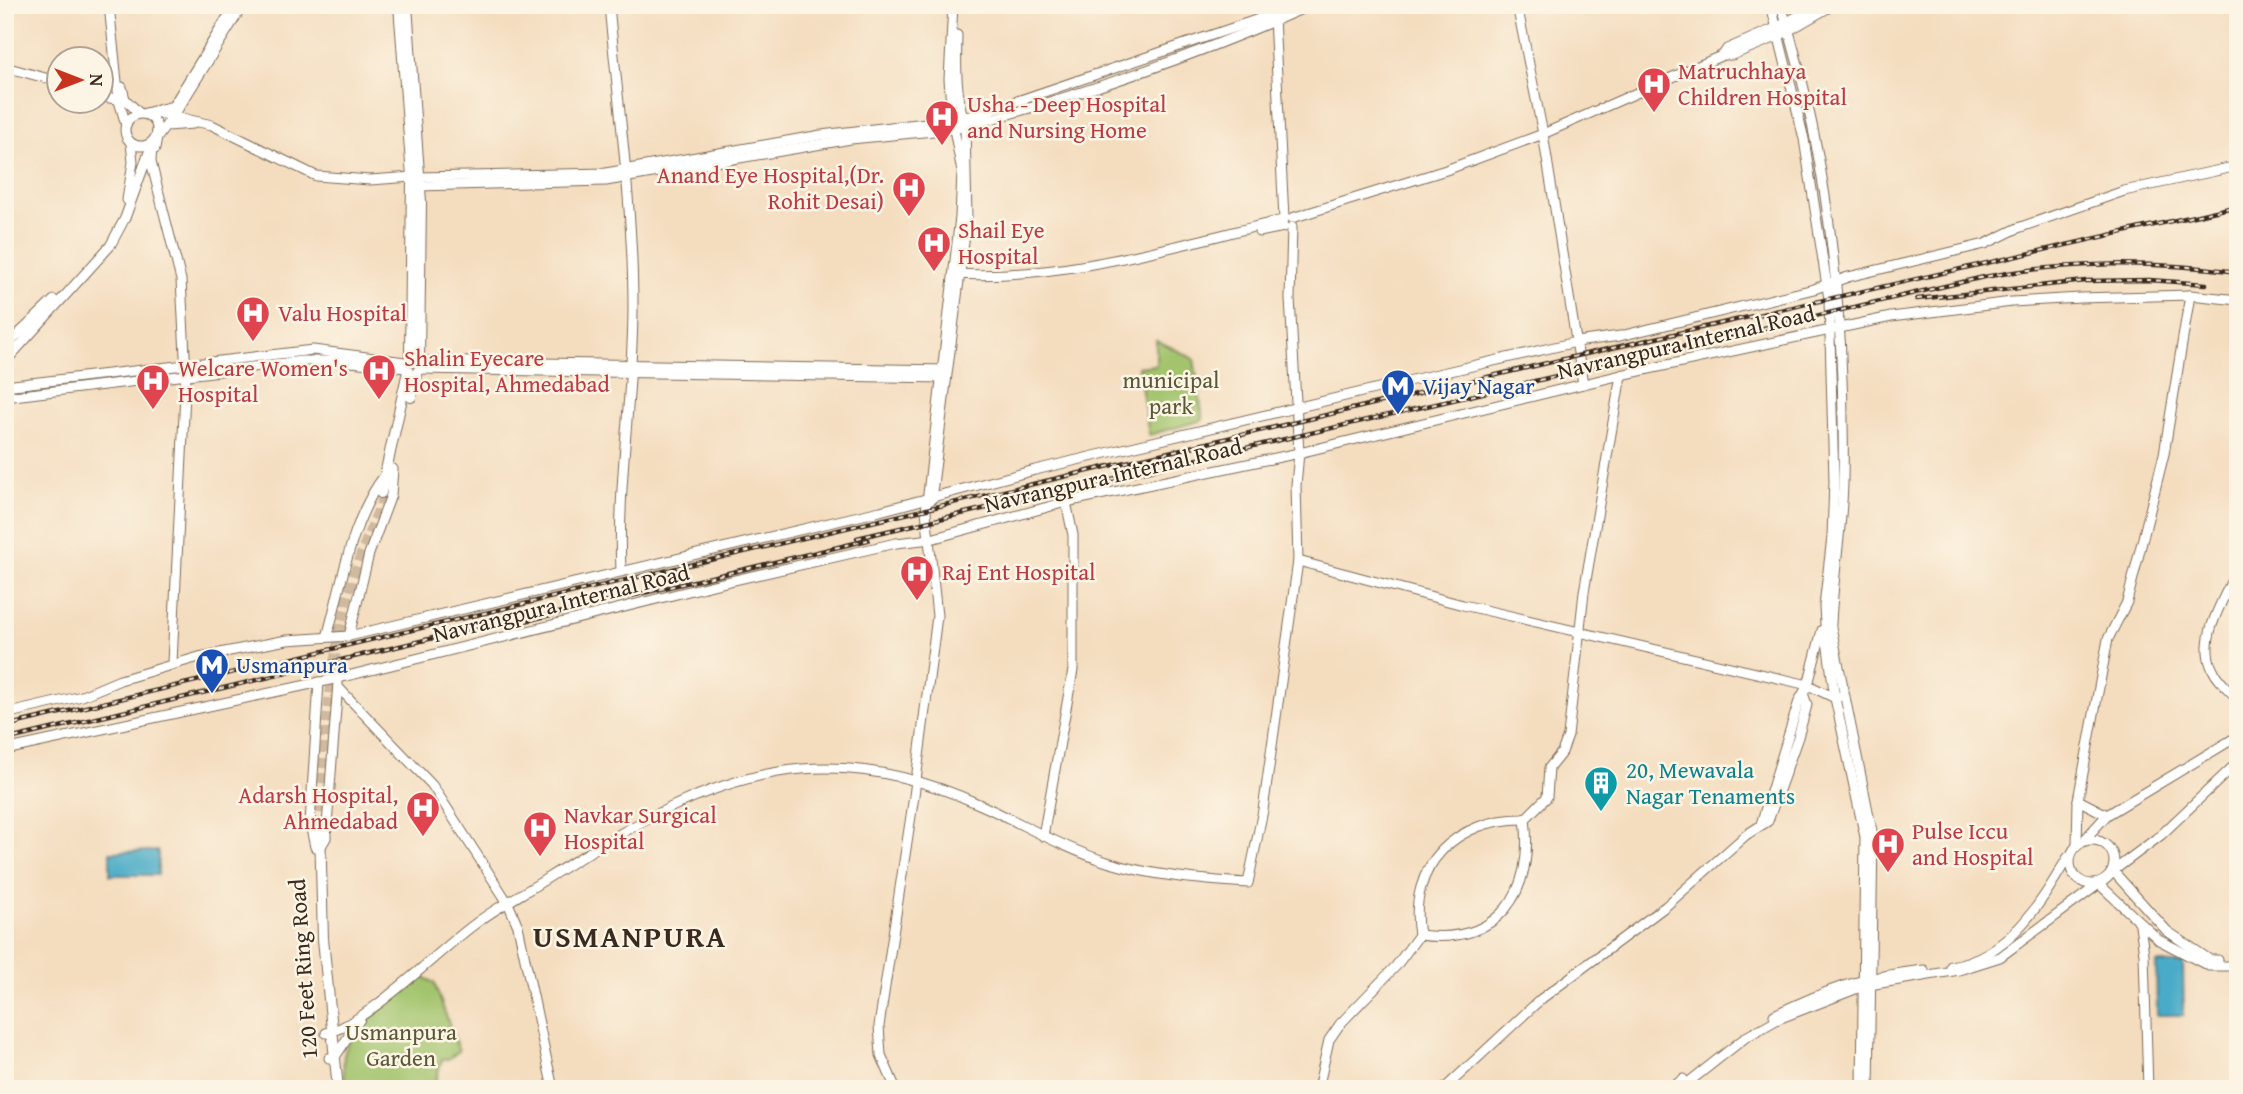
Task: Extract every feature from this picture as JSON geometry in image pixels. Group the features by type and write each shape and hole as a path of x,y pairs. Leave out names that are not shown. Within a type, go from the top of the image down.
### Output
{"main road":[{"path":"399,5 415,181"},
{"path":"384,490 413,364 415,181 407,5"},
{"name":"120 Feet Ring Road","path":"318,828 317,942 338,1089"},
{"name":"120 Feet Ring Road","path":"332,1057 332,1089"}],"street":[{"path":"109,5 126,135 131,143 139,147 154,141 167,126 243,5"},
{"path":"115,5 122,100"},
{"path":"125,125 130,115 155,112 173,106 235,5"},
{"path":"609,5 632,261 630,368 619,534 621,571"},
{"path":"953,5 949,79 953,125 962,172 956,274"},
{"path":"896,1089 881,1055 879,1026 916,780 937,615 929,500 968,184 964,121 957,102 958,5"},
{"path":"167,126 187,123 211,129 315,181 415,181 624,174 833,134 953,125 1118,68 1287,5"},
{"path":"964,121 1073,94 1275,22 1311,5"},
{"path":"1517,5 1543,134 1583,384"},
{"path":"1771,5 1783,29"},
{"path":"1444,1089 1541,999 1667,905 1761,824 1768,821 1780,794 1807,705 1804,696 1827,625 1843,482 1836,328 1819,167 1783,29 1781,5"},
{"path":"1783,29 1818,5"},
{"path":"956,274 1055,271 1227,236 1335,210 1339,205 1543,134 1723,55 1732,55 1833,5"},
{"path":"329,1033 366,1012 475,924 646,820 726,784 768,773 804,769 868,772 916,780 982,805 1043,835 1108,862 1198,880 1248,883 1263,810 1298,561 1296,485 1299,453 1295,409 1291,263 1281,159 1274,8"},
{"path":"5,67 46,78"},
{"path":"5,362 110,246 125,218 157,126 122,100 116,99"},
{"path":"155,112 212,125 316,176 415,181"},
{"path":"154,141 155,178 181,280 185,368 172,663"},
{"path":"5,347 90,264 113,233 125,208 130,184 131,143"},
{"name":"Navrangpura Internal Road","path":"5,714 82,696 172,663 287,640 349,636 929,500 1576,342 1620,336 1985,244 2018,228 2124,191 2238,166"},
{"path":"2077,845 2078,800 2108,639 2127,602 2164,454 2190,295"},
{"name":"Navrangpura Internal Road","path":"5,750 320,682 338,683 713,585 896,543 931,539 1066,502 1299,453 1621,375 1836,328 1891,317 2012,302 2190,295 2238,300"},
{"path":"5,386 185,368 302,361 944,374"},
{"path":"5,397 185,368"},
{"path":"1318,1089 1329,1040 1340,1024 1396,966 1419,935 1416,916 1419,893 1430,865 1444,845 1501,819 1525,819 1547,797 1549,768 1562,752 1568,736 1580,631 1621,375"},
{"path":"349,636 369,554 391,495 390,471"},
{"path":"327,637 363,515 376,486 390,471"},
{"path":"1043,835 1073,670 1073,535 1066,502"},
{"path":"1298,561 1433,597 1808,685 1839,696"},
{"path":"2238,567 2217,612 2208,659 2214,672 2238,699"},
{"path":"1827,625 1865,837 1869,1089"},
{"path":"317,848 310,824 320,682"},
{"path":"317,848 326,838 338,683"},
{"path":"338,683 432,785 508,903 518,926 553,1089"},
{"path":"1670,1089 1743,1032 1829,990 1958,965 1999,947 2021,929 2077,845 2107,815 2238,736"},
{"path":"1679,1089 1746,1037 1778,1019 1867,981 1959,970 2000,957 2161,835 2238,762"},
{"path":"2078,800 2107,815"},
{"path":"1419,935 1455,937 1479,928 1500,915 1515,895 1526,872 1529,844 1525,819"},
{"path":"2086,838 2105,843 2111,850 2115,860 2113,871"},
{"path":"2068,857 2075,877 2085,883 2099,884 2159,940 2209,966 2238,966"},
{"path":"2113,871 2167,931 2210,960 2238,961"},
{"path":"2140,925 2144,954 2148,1089"},
{"path":"2144,954 2167,931"},
{"path":"1862,1089 1867,981"},
{"path":"332,1057 366,1012"}],"green space":[{"name":"municipal park","path":"1156,340 1194,359 1203,420 1149,435 1138,367 1156,365"},
{"name":"Usmanpura Garden","path":"418,974 434,983 459,1051 448,1059 442,1059 433,1089 347,1089 344,1055 348,1042 374,1010"}],"water":[{"path":"158,851 158,875 110,875 110,852"},
{"path":"2156,963 2183,963 2184,1015 2157,1015"}],"tunnel":[{"path":"320,828 329,700 336,650 355,572 388,487"}],"railway":[{"path":"5,726 1577,356 2238,206"},
{"path":"857,538 1984,277 2048,268 2111,264 2238,272"},
{"path":"1917,299 2086,281 2149,280 2206,284"},
{"path":"504,626 868,540"},
{"path":"5,740 513,619"}],"place":[{"name":"Matruchhaya Children Hospital","path":"1654,114"},
{"name":"Usha - Deep Hospital and Nursing Home","path":"942,147"},
{"name":"Anand Eye Hospital,(Dr. Rohit Desai)","path":"909,218"},
{"name":"Shail Eye Hospital","path":"934,273"},
{"name":"Valu Hospital","path":"253,343"},
{"name":"Shalin Eyecare Hospital, Ahmedabad","path":"379,401"},
{"name":"Welcare Women's Hospital","path":"153,411"},
{"name":"Vijay Nagar","path":"1398,416"},
{"name":"Raj Ent Hospital","path":"917,602"},
{"name":"Usmanpura","path":"212,695"},
{"name":"20, Mewavala Nagar Tenaments","path":"1601,813"},
{"name":"Adarsh Hospital, Ahmedabad","path":"423,838"},
{"name":"Navkar Surgical Hospital","path":"540,858"},
{"name":"Pulse Iccu and Hospital","path":"1888,874"}],"district":[{"name":"USMANPURA","path":"630,937"}]}
